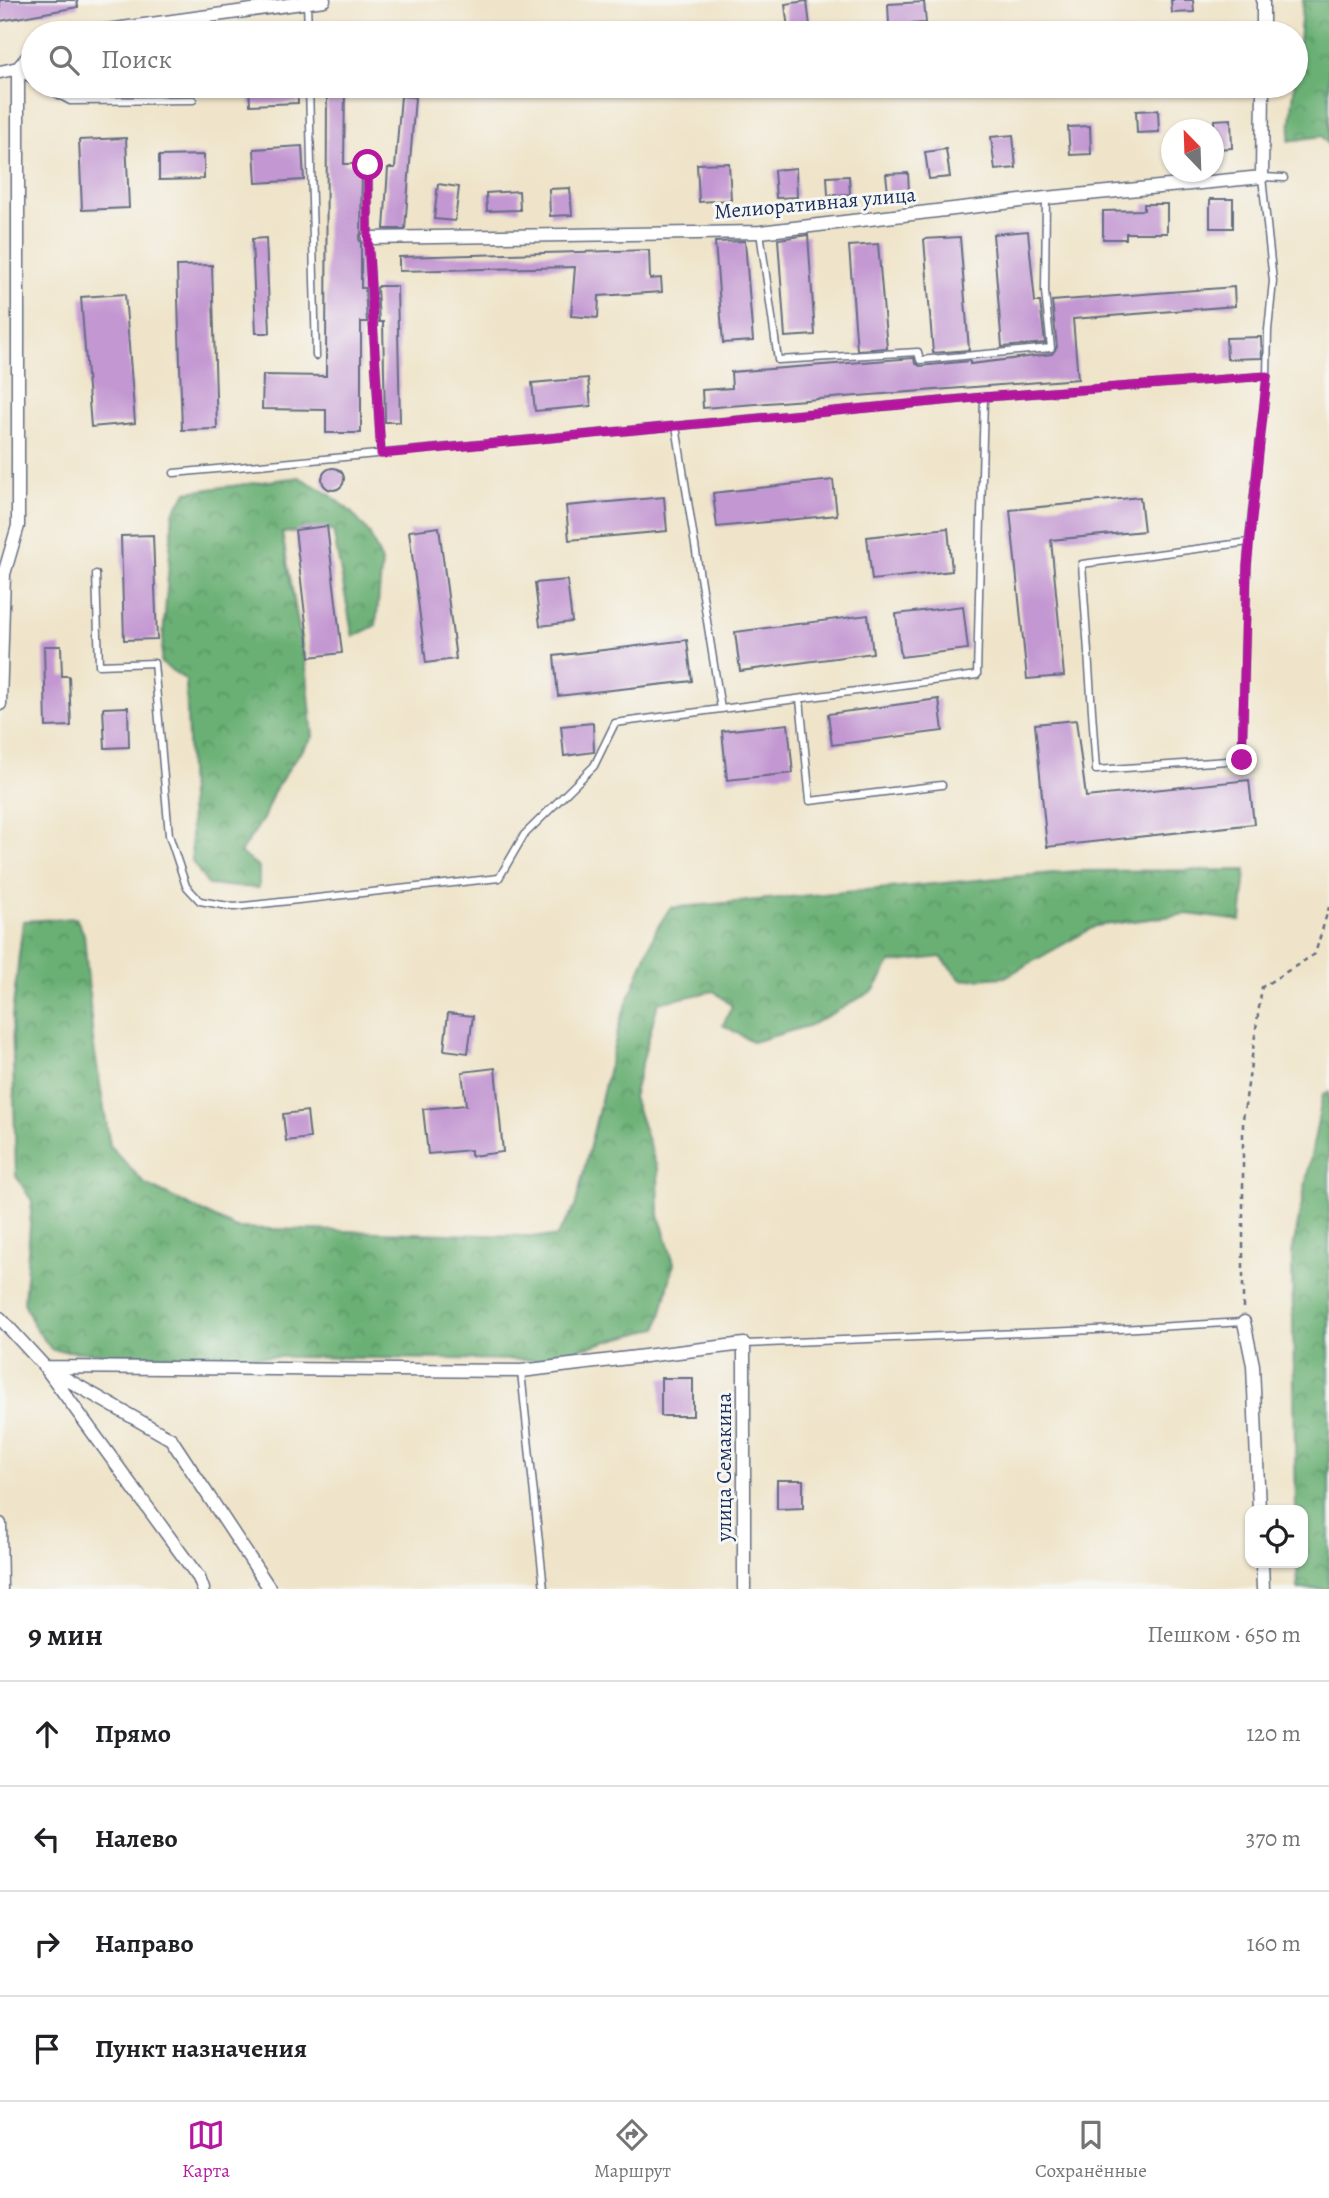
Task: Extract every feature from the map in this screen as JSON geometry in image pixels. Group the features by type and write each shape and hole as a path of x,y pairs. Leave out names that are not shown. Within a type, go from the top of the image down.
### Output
{"street":[{"path":"172,21 324,0"},
{"path":"1263,0 1263,21"},
{"path":"0,704 4,574 18,526 18,70 21,66"},
{"path":"0,72 18,70"},
{"path":"1262,177 1263,98"},
{"name":"Мелиоративная улица","path":"368,238 760,232 1046,198 1262,177"},
{"path":"0,1318 45,1367 199,1578 203,1589"},
{"path":"1244,1322 1253,1365 1259,1505"},
{"path":"45,1367 521,1371 744,1344"},
{"name":"улица Семакина","path":"744,1344 744,1589"},
{"path":"45,1367 171,1439 270,1589"},
{"path":"0,1524 1,1589"},
{"path":"1262,1568 1263,1589"}],"lane":[{"path":"307,2 308,21"},
{"path":"65,98 70,101 193,100"},
{"path":"309,98 317,356"},
{"path":"368,165 368,238 381,454"},
{"path":"1249,542 1082,564 1096,770 1242,760 1247,566 1267,376 1273,281 1262,177 1284,178"},
{"path":"760,232 778,360 918,352 920,360 1051,348 1045,292 1046,198"},
{"path":"174,473 984,397 1267,376"},
{"path":"96,574 99,665 154,663 169,835 187,886 200,901 234,907 499,878 524,835 594,766 615,723 977,675 984,397"},
{"path":"676,426 721,709"},
{"path":"800,699 810,801 942,785"},
{"path":"744,1344 1244,1322"},
{"path":"521,1371 544,1589"}],"path":[{"path":"1244,1322 1243,1119 1262,987 1315,954 1329,907"}],"green space":[{"path":"1303,0 1329,0 1329,146 1322,136 1289,141 1293,98 1308,98 1308,21 1301,21"},
{"path":"299,477 329,494 351,512 369,533 382,562 376,625 353,637 333,530 282,533 307,674 313,737 273,793 263,819 240,853 259,867 259,888 208,885 192,861 186,680 161,663 173,513 187,492"},
{"path":"1246,870 1241,921 1187,914 1096,926 1005,977 961,980 941,957 890,963 874,990 811,1025 753,1042 723,1025 732,1006 714,991 658,1003 633,1097 658,1171 659,1215 674,1263 658,1328 538,1360 125,1355 52,1350 34,1326 24,1302 32,1201 16,1176 12,1016 23,921 76,918 84,934 93,1041 110,1146 145,1184 236,1228 556,1237 575,1207 621,1018 656,930 670,908 1076,871"},
{"path":"1329,1092 1329,1589 1298,1589 1297,1568 1308,1568 1308,1505 1296,1505 1292,1254 1323,1094"}],"building":[{"path":"0,0 77,0 78,7 0,21"},
{"path":"1171,0 1193,0 1194,12 1172,13"},
{"path":"807,1 809,21 787,21 785,4"},
{"path":"924,2 926,21 889,21 888,4"},
{"path":"250,98 298,98 298,103 250,105"},
{"path":"327,98 345,98 344,164 362,164 359,239 361,288 365,288 367,322 361,322 361,433 326,433 326,410 262,409 263,375 326,376"},
{"path":"401,98 415,98 405,229 384,229 388,168 395,168"},
{"path":"1158,110 1159,132 1137,133 1136,111"},
{"path":"1224,119 1231,119 1232,148 1224,148"},
{"path":"1090,126 1091,154 1070,155 1068,127"},
{"path":"1013,135 1016,168 995,170 991,137"},
{"path":"126,138 129,208 82,210 79,140"},
{"path":"302,146 304,180 256,183 254,149"},
{"path":"946,149 950,177 929,179 925,152"},
{"path":"204,155 204,179 159,180 159,156"},
{"path":"729,163 731,200 699,202 697,164"},
{"path":"796,168 797,197 776,198 774,170"},
{"path":"908,173 909,191 888,192 886,174"},
{"path":"849,176 850,194 828,195 827,177"},
{"path":"438,184 459,187 455,221 434,219"},
{"path":"570,188 572,215 550,216 549,189"},
{"path":"519,191 520,210 487,211 486,193"},
{"path":"1210,199 1233,199 1233,228 1210,228"},
{"path":"1144,204 1167,204 1167,233 1126,233 1126,239 1103,239 1103,211 1144,210"},
{"path":"1028,231 1035,302 1040,302 1045,343 1002,347 993,234"},
{"path":"808,235 815,335 785,337 778,239"},
{"path":"960,237 969,350 933,353 924,239"},
{"path":"266,238 270,333 256,333 252,239"},
{"path":"745,241 753,341 723,343 715,242"},
{"path":"878,244 887,348 857,350 849,246"},
{"path":"649,250 650,279 661,278 662,292 599,296 598,318 571,316 575,267 399,271 399,257"},
{"path":"212,265 217,429 182,430 177,266"},
{"path":"379,286 397,286 400,422 385,422 383,322 379,322"},
{"path":"1234,287 1235,306 1073,319 1078,379 703,408 702,390 732,388 731,372 914,358 915,363 920,366 970,361 970,364 1052,354 1057,347 1052,301"},
{"path":"125,294 135,423 91,427 81,297"},
{"path":"1261,337 1262,358 1227,359 1226,338"},
{"path":"588,378 591,406 535,411 532,383"},
{"path":"333,468 341,471 344,479 341,487 333,490 325,487 322,479 325,471"},
{"path":"833,480 837,515 717,527 713,493"},
{"path":"664,497 667,531 569,540 566,506"},
{"path":"1140,497 1144,531 1051,540 1064,676 1027,679 1010,510"},
{"path":"327,526 342,653 310,657 295,530"},
{"path":"439,527 456,659 426,663 409,531"},
{"path":"948,528 952,571 872,580 867,537"},
{"path":"153,535 157,639 124,640 121,536"},
{"path":"567,580 572,622 540,626 535,583"},
{"path":"963,606 968,649 901,657 896,614"},
{"path":"868,615 873,653 740,671 735,632"},
{"path":"687,640 692,681 558,696 554,656"},
{"path":"44,646 61,646 62,676 69,676 71,726 46,727"},
{"path":"939,699 943,731 832,745 828,714"},
{"path":"128,707 129,747 105,748 103,708"},
{"path":"1076,720 1086,797 1249,780 1254,824 1047,847 1035,724"},
{"path":"593,723 594,752 564,756 561,726"},
{"path":"788,724 793,773 727,780 722,731"},
{"path":"448,1013 473,1016 468,1053 444,1050"},
{"path":"495,1068 503,1152 471,1156 471,1150 428,1154 423,1109 466,1105 462,1072"},
{"path":"307,1111 310,1138 286,1141 283,1114"},
{"path":"661,1378 693,1378 693,1416 661,1416"},
{"path":"777,1480 803,1480 803,1508 777,1509"}],"route":[{"path":"368,165 368,238 381,454 984,397 1267,376 1247,566 1242,760"}]}
